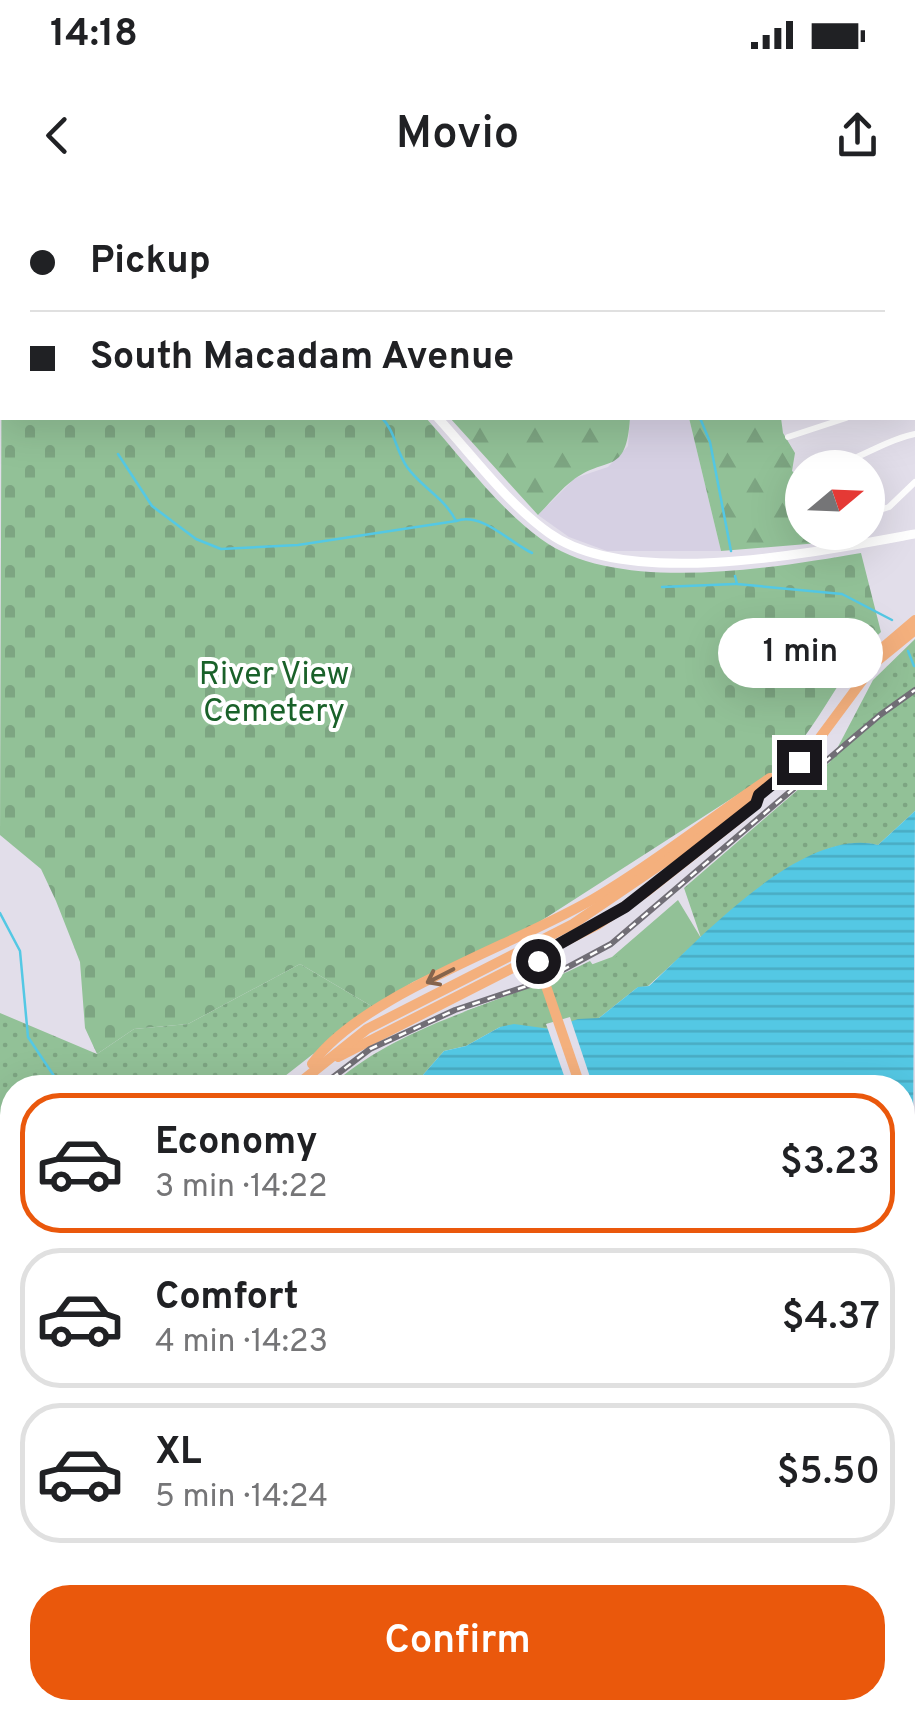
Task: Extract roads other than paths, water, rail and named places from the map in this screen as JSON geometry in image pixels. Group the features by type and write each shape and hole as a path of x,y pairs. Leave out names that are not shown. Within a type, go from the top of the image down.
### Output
{"main road":[{"path":"440,420 534,521 589,554 622,561 666,562 802,550"},
{"path":"885,539 915,534"},
{"path":"876,662 874,654 915,620"},
{"path":"305,1075 367,1030 573,924 759,795 817,744 876,662 915,630"},
{"path":"303,1075 318,1054 370,1016 428,982 529,936 600,896 775,775 786,772"},
{"path":"306,1075 433,1006 554,950 597,925 693,856 756,804 759,795"},
{"path":"529,936 577,1075"},
{"path":"544,981 554,950"},
{"path":"512,970 525,971 544,981"}],"street":[{"path":"788,436 840,420"},
{"path":"871,450 893,438 915,434"},
{"path":"885,508 915,482"}],"water":[{"path":"915,811 913,1075 423,1075 444,1051 466,1046 500,1027 514,1024 550,1029 578,1019 599,1018 638,987 649,986 724,916 786,869 817,852 848,844 878,845"}],"waterway":[{"path":"383,420 407,467 456,521 466,519 485,524 532,553"},
{"path":"701,420 710,442 731,551"},
{"path":"118,454 152,506 196,539 221,549 298,545 456,521"},
{"path":"735,576 737,584 842,594 892,620"},
{"path":"662,587 735,584"},
{"path":"908,651 914,666"},
{"path":"0,913 20,951 28,1037 53,1075"}],"railway":[{"path":"336,1075 370,1049 455,1010 542,981 611,944 880,715 915,690"}],"park label":[{"name":"River View Cemetery","path":"274,692"}]}
